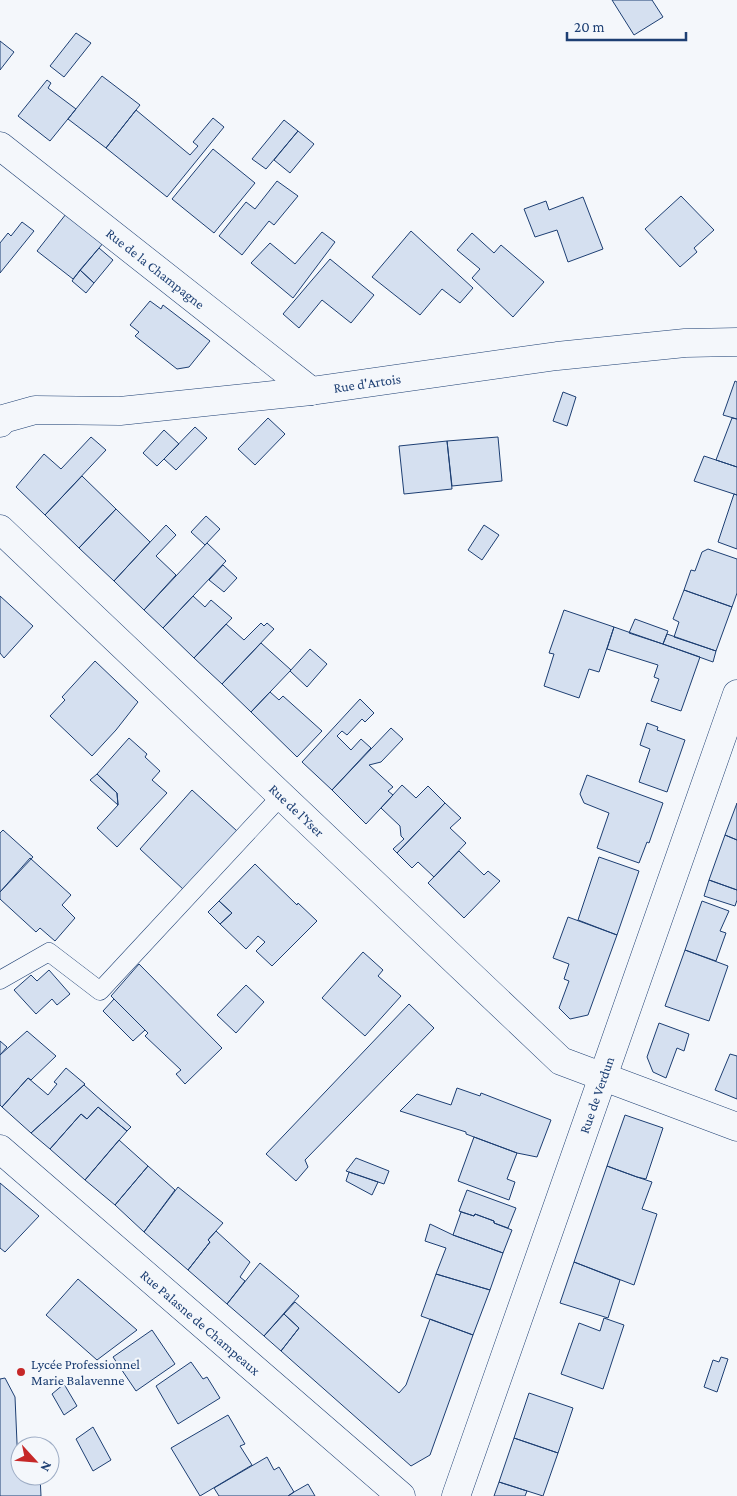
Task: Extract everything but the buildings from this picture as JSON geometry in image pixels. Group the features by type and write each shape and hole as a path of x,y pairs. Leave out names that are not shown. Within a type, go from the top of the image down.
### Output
{"street":[{"name":"Rue de la Champagne","path":"0,146 311,390"},
{"name":"Rue d'Artois","path":"0,422 3,419 35,410 120,411 311,390 557,356 685,344 737,342"},
{"name":"Rue de l'Yser","path":"0,529 561,1061 737,1127"},
{"name":"Rue de Verdun","path":"456,1496 737,694"},
{"name":"Rue Palasne de Champeaux","path":"0,1149 401,1496"}],"lane":[{"path":"0,980 49,952 100,991 282,795"}],"place":[{"name":"Lycée Professionnel Marie Balavenne","path":"21,1372"}]}
